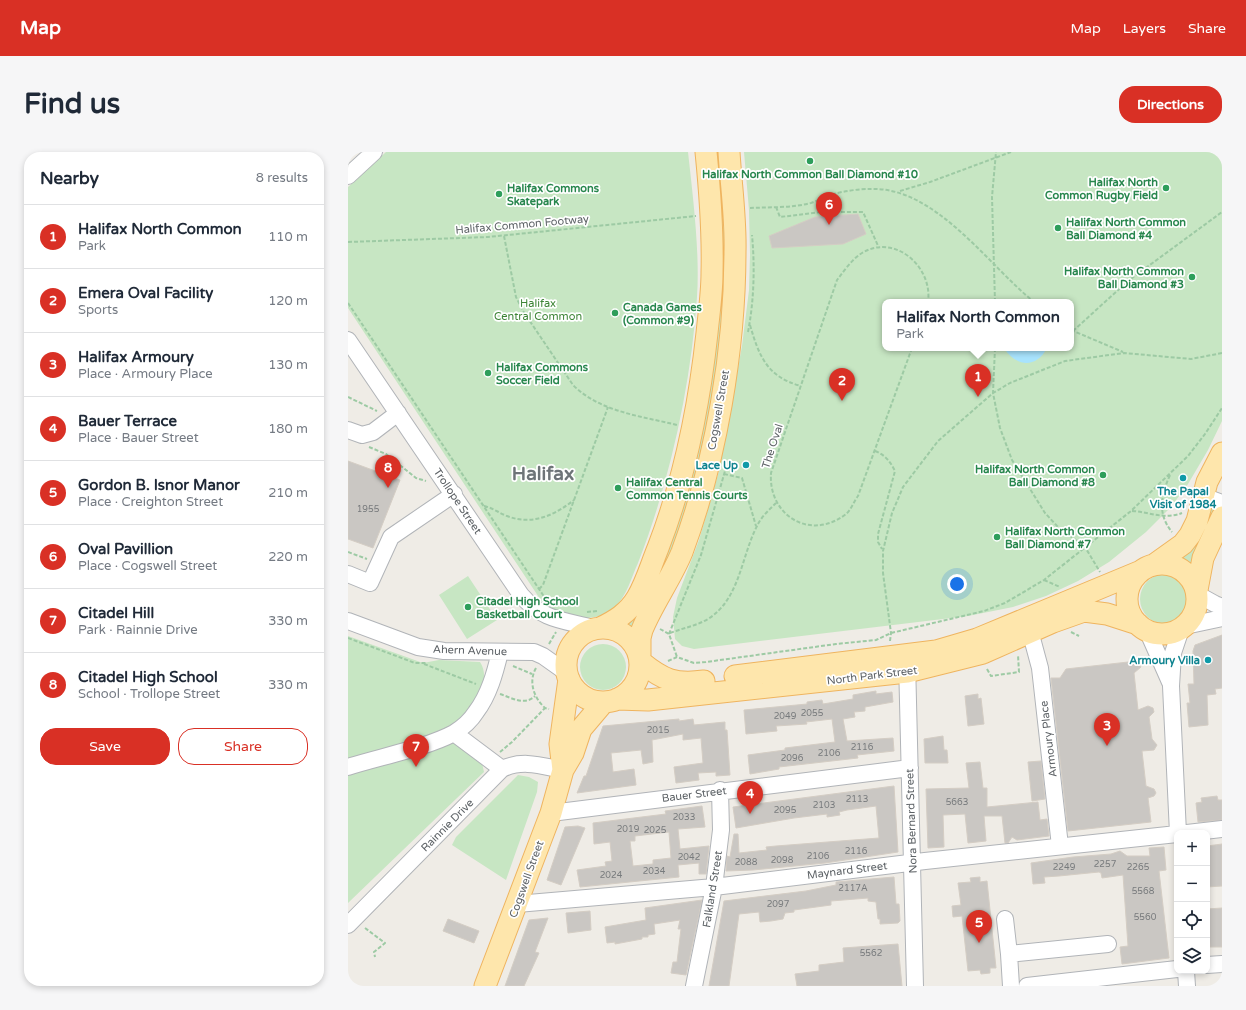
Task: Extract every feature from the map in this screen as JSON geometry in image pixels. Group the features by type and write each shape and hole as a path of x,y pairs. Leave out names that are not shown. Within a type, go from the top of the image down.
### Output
{"main road":[{"name":"Cogswell Street","path":"598,622 613,622 621,616 636,599 644,584 670,515 685,466 695,422 705,353 712,273 711,212 706,152"},
{"name":"Cogswell Street","path":"640,658 640,638 642,630 667,585 681,553 692,520 719,414 729,345 735,251 729,152"},
{"path":"1222,453 1207,482 1213,499 1197,521 1190,535 1175,551 1148,567 1130,584 1128,592 1129,610 1142,627 1158,634 1170,633 1183,627 1193,617 1197,606 1197,592 1203,558 1222,517"},
{"path":"1148,567 1164,564 1181,569 1188,574 1197,592"},
{"name":"North Park Street","path":"610,701 648,700 936,651 977,639 1148,567"},
{"name":"North Park Street","path":"640,658 666,679 689,683 901,658 982,653 1084,611 1108,614 1142,627"},
{"path":"598,622 628,638 640,658 634,682 627,692 610,701 583,696 568,676 566,660 570,649 577,639 598,622"},
{"name":"Cogswell Street","path":"563,770 560,744 568,676"},
{"name":"Cogswell Street","path":"485,986 551,812 563,770 573,753 581,729 610,701"}],"street":[{"path":"348,176 374,152"},
{"name":"Trollope Street","path":"348,340 454,494 521,595 530,605 548,617 598,622"},
{"path":"348,430 362,435 373,432 398,413"},
{"path":"348,574 370,583 391,537 454,494"},
{"path":"1197,592 1222,607"},
{"path":"1177,830 1171,686 1173,653 1183,627 1222,618"},
{"name":"Ahern Avenue","path":"348,621 418,647 504,658 534,652 543,656 568,676"},
{"path":"1142,627 1171,686"},
{"name":"Armoury Place","path":"1028,633 1033,642 1040,668 1060,846"},
{"path":"348,767 434,742 454,733 476,712 504,658"},
{"name":"Nora Bernard Street","path":"901,658 910,768 915,986"},
{"path":"454,733 499,762"},
{"name":"Rainnie Drive","path":"348,925 499,762 513,764 523,763 563,770"},
{"name":"Bauer Street","path":"551,812 720,790 910,768"},
{"name":"Falkland Street","path":"694,986 714,887 721,830 720,790"},
{"path":"1210,830 1222,829"},
{"name":"Maynard Street","path":"517,904 714,887 913,862 1174,834"},
{"path":"1006,920 1011,986"},
{"path":"1009,954 1108,944"},
{"path":"1210,965 1222,964"},
{"path":"1026,986 1118,981 1174,970"},
{"path":"1186,974 1187,986"}],"path":[{"path":"995,299 992,203 994,159 996,152"},
{"path":"750,208 810,203 835,194 870,189 900,191 930,182 1011,152"},
{"path":"900,191 950,223 973,242 994,266 1031,299"},
{"path":"819,200 822,212"},
{"path":"776,207 780,217 822,212 863,212 879,248"},
{"path":"1074,329 1128,281 1222,212"},
{"name":"Halifax Common Footway","path":"348,242 504,236 696,216"},
{"path":"504,236 516,297 522,311 573,385 584,395 608,407 680,426"},
{"name":"The Oval","path":"911,351 858,496 847,513 829,524 814,526 799,523 786,516 776,503 770,484 770,472 837,280 846,267 862,252 879,248 894,249 907,254 916,262 928,282 928,299"},
{"path":"348,303 546,599"},
{"path":"750,324 757,349 765,363 778,378 801,386"},
{"path":"1074,332 1124,353"},
{"path":"995,351 993,393 1000,428 1012,460 1045,513 1058,526 1085,547 1102,576"},
{"path":"901,658 891,634 883,573 883,550 892,514 903,487 938,441 993,393 1010,383 1054,364 1124,353 1191,358 1222,353"},
{"path":"348,397 381,413"},
{"path":"539,589 543,584 608,407"},
{"path":"666,663 677,657 694,663 706,662 876,640 891,634 984,612 1005,603 1044,580 1130,511 1171,474 1205,434 1222,408"},
{"path":"367,446 395,459 404,470 416,478 424,481 430,480"},
{"path":"874,451 882,454 890,462 895,471 878,534 878,542 883,550"},
{"path":"724,474 742,478 753,512 756,527"},
{"path":"1171,474 1164,488 1162,517 1174,534"},
{"path":"484,506 507,516 522,520 539,519 553,514 574,499"},
{"path":"669,634 695,626 708,619 721,608 730,597 756,527 764,515 776,503"},
{"path":"1130,511 1142,512 1162,517"},
{"path":"580,612 598,622"},
{"path":"547,648 558,628"},
{"path":"658,628 669,634 677,657"},
{"path":"987,667 991,676 1019,672 1018,654"},
{"path":"504,658 532,674 532,686 535,696 545,708 551,709"},
{"path":"499,762 512,742 545,708"},
{"path":"370,932 385,943 374,952 375,957"}],"green space":[{"name":"Halifax Central Common","path":"386,152 688,152 696,225 698,262 697,297 690,364 677,432 660,499 638,563 625,592 614,608 609,612 595,617 570,617 554,612 542,602 348,308 348,187"},
{"path":"744,152 1222,152 1222,421 1208,450 1188,484 1171,507 1146,532 1109,562 1078,581 1046,596 1013,607 968,616 694,649 682,646 675,639 673,617 677,598 699,540 719,471 742,346 749,290 749,210"},
{"path":"725,219 731,253 715,405 683,539 631,633 622,623 674,532 719,221"},
{"path":"1213,507 1217,509 1193,572 1185,565 1173,559 1209,508"},
{"path":"1165,574 1175,576 1183,581 1188,589 1190,599 1188,609 1183,617 1175,622 1165,624 1155,622 1147,617 1142,609 1140,599 1142,589 1147,581 1155,576"},
{"name":"Citadel High School Basketball Court","path":"468,576 497,620 467,639 439,595"},
{"path":"348,636 423,663 439,660 480,662 484,671 484,680 481,689 470,707 451,729 482,763 484,772 348,903"},
{"path":"598,644 608,644 616,648 622,654 626,662 626,672 622,680 616,686 608,690 598,690 590,686 584,680 580,672 580,662 584,654 590,648"},
{"path":"518,775 529,777 538,782 537,792 506,880 452,845 456,837"}],"water":[{"path":"1006,351 1045,351 1037,360 1026,363 1014,359"}],"building":[{"path":"858,214 866,234 843,244 772,248 769,236 815,217"},
{"path":"348,461 400,480 373,548 348,539"},
{"path":"1222,635 1222,688 1215,689 1216,694 1207,695 1208,725 1189,727 1187,703 1190,703 1188,684 1194,684 1193,651 1195,645"},
{"path":"1137,661 1141,667 1134,673 1138,710 1148,706 1153,708 1154,712 1149,717 1152,739 1157,745 1154,750 1142,751 1146,786 1154,789 1156,793 1154,796 1148,798 1151,822 1068,831 1051,678 1060,678 1066,669"},
{"path":"876,691 876,694 892,692 893,702 865,707 865,711 854,712 855,717 843,719 847,741 893,738 894,751 857,755 858,758 779,767 779,769 750,774 748,755 785,750 785,748 835,742 832,719 806,722 807,724 776,726 777,731 746,734 744,710 807,704 807,702 822,700 823,704 853,699 853,695"},
{"path":"978,694 978,699 981,698 984,724 968,726 965,696"},
{"path":"679,719 679,721 693,719 694,725 725,722 725,730 727,730 730,775 716,776 716,772 698,773 699,780 676,783 674,767 703,763 701,738 683,740 683,734 652,740 653,762 643,764 641,750 611,753 613,772 634,769 636,785 577,793 584,776 586,776 603,726"},
{"path":"943,736 944,750 947,750 948,763 925,763 924,739"},
{"path":"1041,761 1045,799 1032,801 1028,762"},
{"path":"980,762 983,788 987,788 987,807 1038,802 1040,820 1047,819 1049,836 1017,840 1012,837 1008,843 1005,843 1002,816 984,816 986,841 968,843 965,814 943,815 944,847 928,848 926,789 969,788 966,763"},
{"path":"894,786 898,852 825,863 726,871 727,856 730,857 734,834 738,834 739,853 767,850 766,847 879,838 876,806 839,812 840,815 827,817 827,814 794,818 736,828 733,807"},
{"path":"1217,796 1218,800 1222,800 1222,820 1198,822 1196,803 1202,802 1201,798"},
{"path":"702,806 705,827 678,829 680,849 709,846 706,874 699,874 699,863 678,865 679,877 580,887 577,870 606,866 605,862 612,861 610,842 594,844 593,823 666,814 665,811","holes":["669,832 671,858 653,860 653,864 633,866 630,841 635,841 635,836"]},
{"path":"578,826 585,828 561,885 547,880 565,827"},
{"path":"1222,844 1222,886 1210,887 1210,846"},
{"path":"1164,847 1166,870 1159,871 1169,958 1122,964 1120,947 1128,946 1123,875 1102,878 1101,873 1099,872 1044,877 1045,883 1033,884 1031,863 1073,857 1111,854 1120,851 1127,856 1150,856 1149,848"},
{"path":"894,877 896,904 899,904 900,921 898,923 880,924 876,902 868,901 868,898 831,901 831,905 794,910 794,912 785,913 783,919 771,921 760,922 759,912 739,914 729,986 709,986 724,901 806,891 836,885 836,882"},
{"path":"980,877 980,882 987,881 996,968 990,968 990,973 981,974 980,970 968,971 962,916 953,917 952,906 961,905 958,883 971,882 970,878"},
{"path":"702,900 686,975 671,973 673,962 677,962 681,929 678,929 680,920 654,924 655,934 648,935 648,937 642,937 642,939 615,944 615,942 607,943 605,927 646,920 645,908"},
{"path":"1222,908 1222,947 1210,947 1210,909"},
{"path":"590,911 591,930 568,933 566,913"},
{"path":"548,918 535,952 539,953 524,986 505,986 529,920"},
{"path":"448,919 479,931 474,943 443,931"},
{"path":"898,944 902,986 797,986 795,974 819,971 819,965 844,962 843,948"}],"place":[{"name":"Halifax North Common Ball Diamond #10","path":"810,161"},
{"name":"Halifax North Common Rugby Field","path":"1166,188"},
{"name":"Halifax Commons Skatepark","path":"499,194"},
{"name":"Oval Pavillion","path":"829,225"},
{"name":"Halifax North Common Ball Diamond #4","path":"1058,228"},
{"name":"Halifax North Common Ball Diamond #3","path":"1192,277"},
{"name":"Canada Games (Common #9)","path":"615,313"},
{"name":"Halifax Commons Soccer Field","path":"488,373"},
{"name":"Halifax North Common","path":"978,397"},
{"name":"Emera Oval Facility","path":"842,401"},
{"name":"Lace Up","path":"746,465"},
{"name":"Halifax North Common Ball Diamond #8","path":"1103,475"},
{"name":"The Papal Visit of 1984","path":"1183,478"},
{"name":"Citadel High School","path":"388,488"},
{"name":"Halifax Central Common Tennis Courts","path":"618,488"},
{"name":"Halifax North Common Ball Diamond #7","path":"997,537"},
{"name":"Citadel High School Basketball Court","path":"468,607"},
{"name":"Armoury Villa","path":"1208,660"},
{"name":"Halifax Armoury","path":"1107,746"},
{"name":"Citadel Hill","path":"416,767"},
{"name":"Bauer Terrace","path":"750,814"},
{"name":"Gordon B. Isnor Manor","path":"979,943"}],"district":[{"name":"Halifax","path":"543,473"}]}
